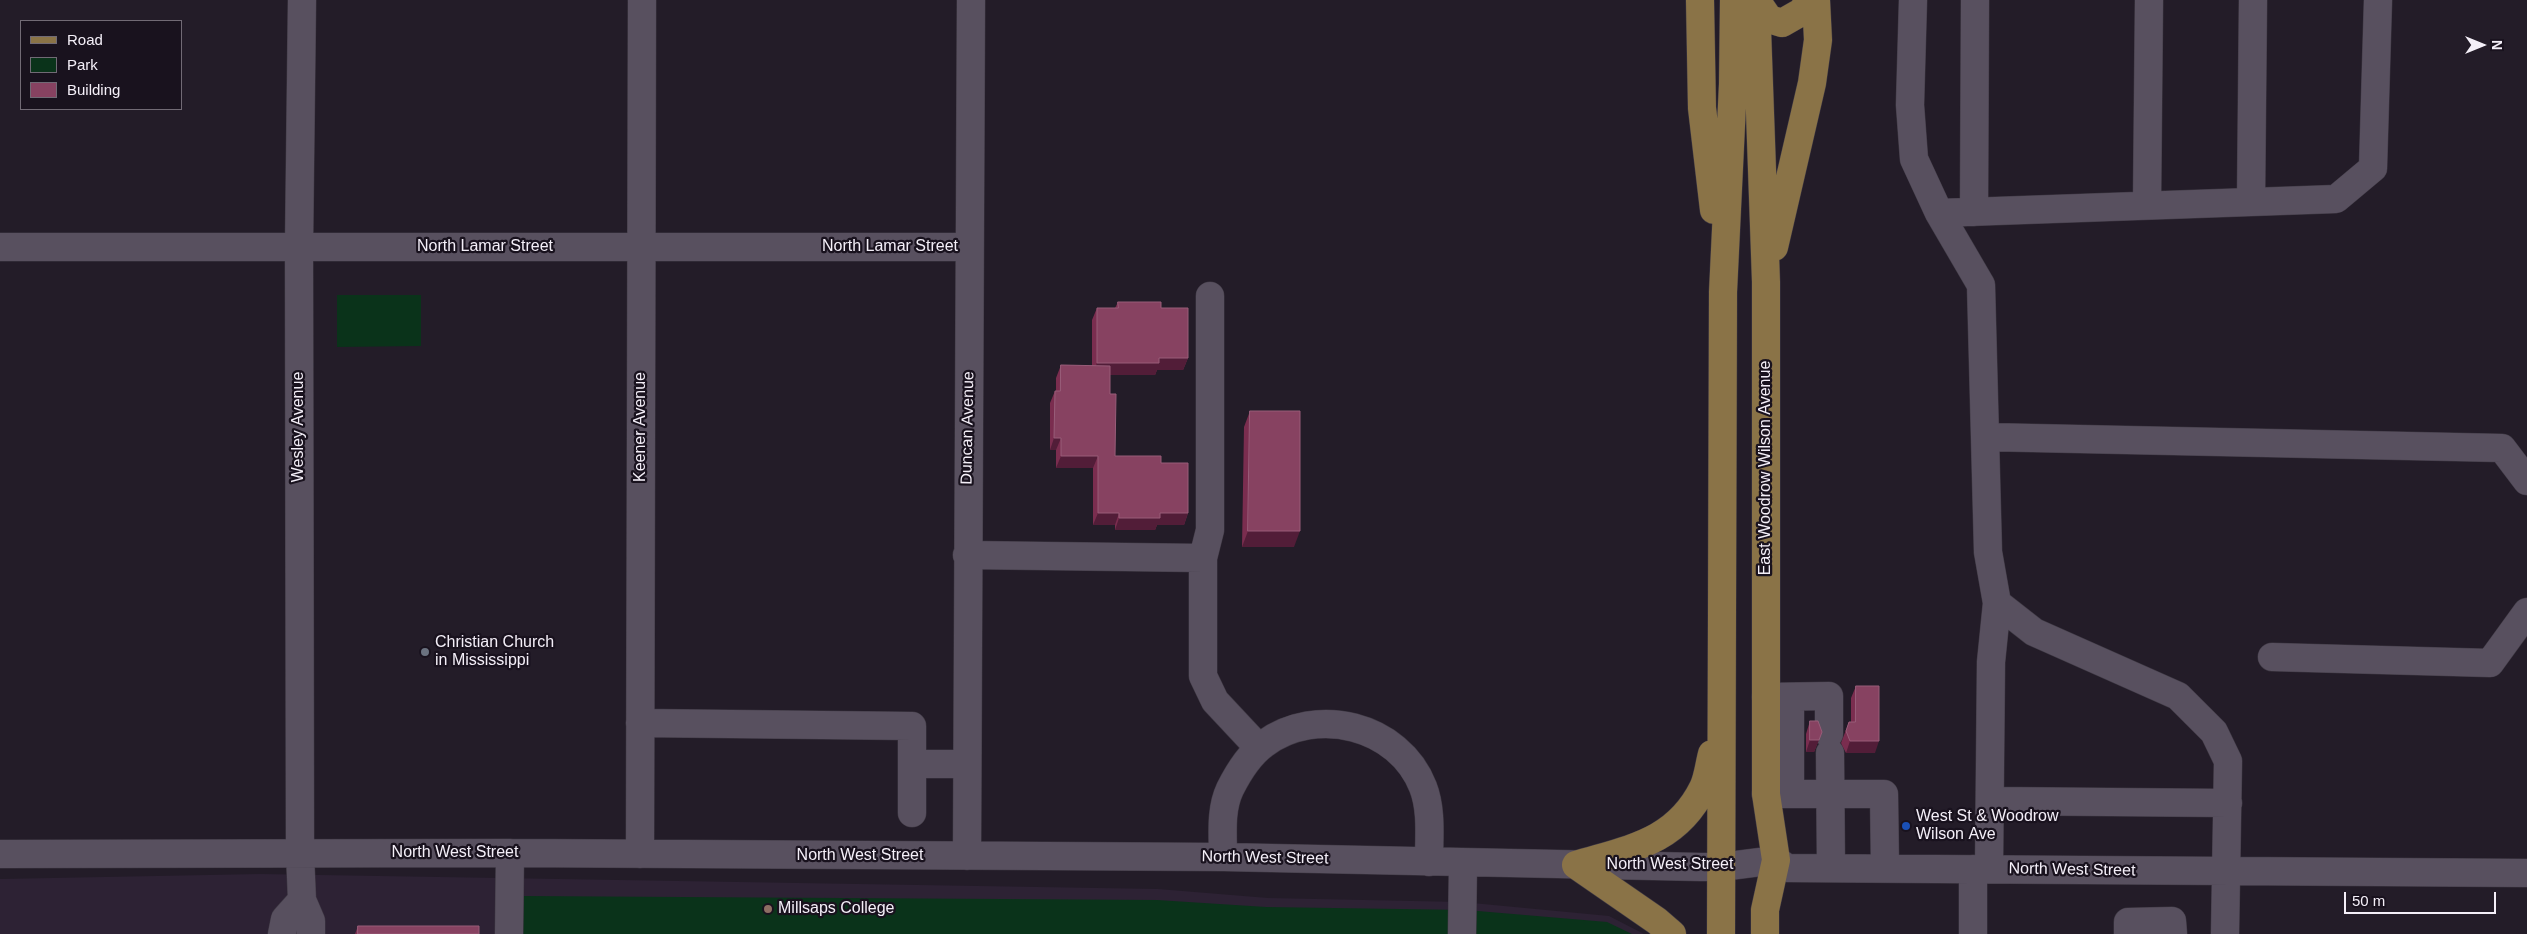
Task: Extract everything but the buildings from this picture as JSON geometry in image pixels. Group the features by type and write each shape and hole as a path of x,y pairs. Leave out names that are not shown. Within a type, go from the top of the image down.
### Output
{"main road":[{"path":"1700,0 1702,108 1723,292"},
{"path":"1721,934 1723,292 1733,84 1734,0"},
{"path":"1756,0 1769,19 1782,23 1803,11 1808,0"},
{"name":"East Woodrow Wilson Avenue","path":"1756,0 1778,697 1776,860 1765,910 1765,934"},
{"path":"1766,282 1812,84 1818,40 1816,0"},
{"path":"1576,865 1652,841 1673,827 1691,808 1704,787 1722,714"},
{"path":"1576,865 1657,921 1672,934"}],"street":[{"name":"Wesley Avenue","path":"302,0 299,247 300,854 302,900"},
{"name":"Keener Avenue","path":"640,854 642,0"},
{"name":"Duncan Avenue","path":"967,856 967,555 972,0"},
{"path":"1913,0 1910,104 1914,159 1938,213 1981,285 1988,552 1997,603 1992,662 1991,801 1973,934"},
{"path":"1974,212 1975,0"},
{"path":"2147,205 2149,0"},
{"path":"2251,202 2253,0"},
{"path":"1938,213 2336,199 2373,168 2378,0"},
{"name":"North Lamar Street","path":"0,247 970,247"},
{"path":"1210,296 1210,530 1203,558 1205,683 1218,705 1260,748"},
{"path":"1985,437 2502,448 2527,481"},
{"path":"967,555 1203,558"},
{"path":"1997,603 2034,632 2178,696 2214,732 2228,761 2228,872 2225,934"},
{"path":"2272,658 2490,663 2527,612"},
{"path":"1778,697 1829,696 1831,868"},
{"path":"640,724 912,726 912,813"},
{"path":"1224,857 1224,814 1230,790 1242,768 1260,748 1276,737 1297,729 1326,724 1360,729 1386,740 1408,761 1423,786 1428,804 1429,862"},
{"path":"912,764 967,764"},
{"path":"1778,794 1884,794 1885,868"},
{"path":"1991,801 2228,803"},
{"path":"509,934 510,853"},
{"name":"North West Street","path":"0,854 510,853 1224,857 1721,867 1776,860 1787,868 2527,873"},
{"path":"1462,934 1463,863"},
{"path":"282,934 285,919 302,900 312,921 312,934"},
{"path":"2128,934 2128,922 2172,921 2173,934"}],"shaded area":[{"name":"Millsaps College","path":"260,874 1158,889 1268,898 1462,902 1609,916 1644,934 0,934 0,879"}],"green space":[{"path":"337,295 421,295 421,346 337,347"},
{"path":"522,896 1157,900 1266,907 1466,910 1607,922 1632,934 522,934"}],"place":[{"name":"Christian Church in Mississippi","path":"425,652"},
{"name":"West St & Woodrow Wilson Ave","path":"1906,826"},
{"name":"Millsaps College","path":"768,909"}]}
